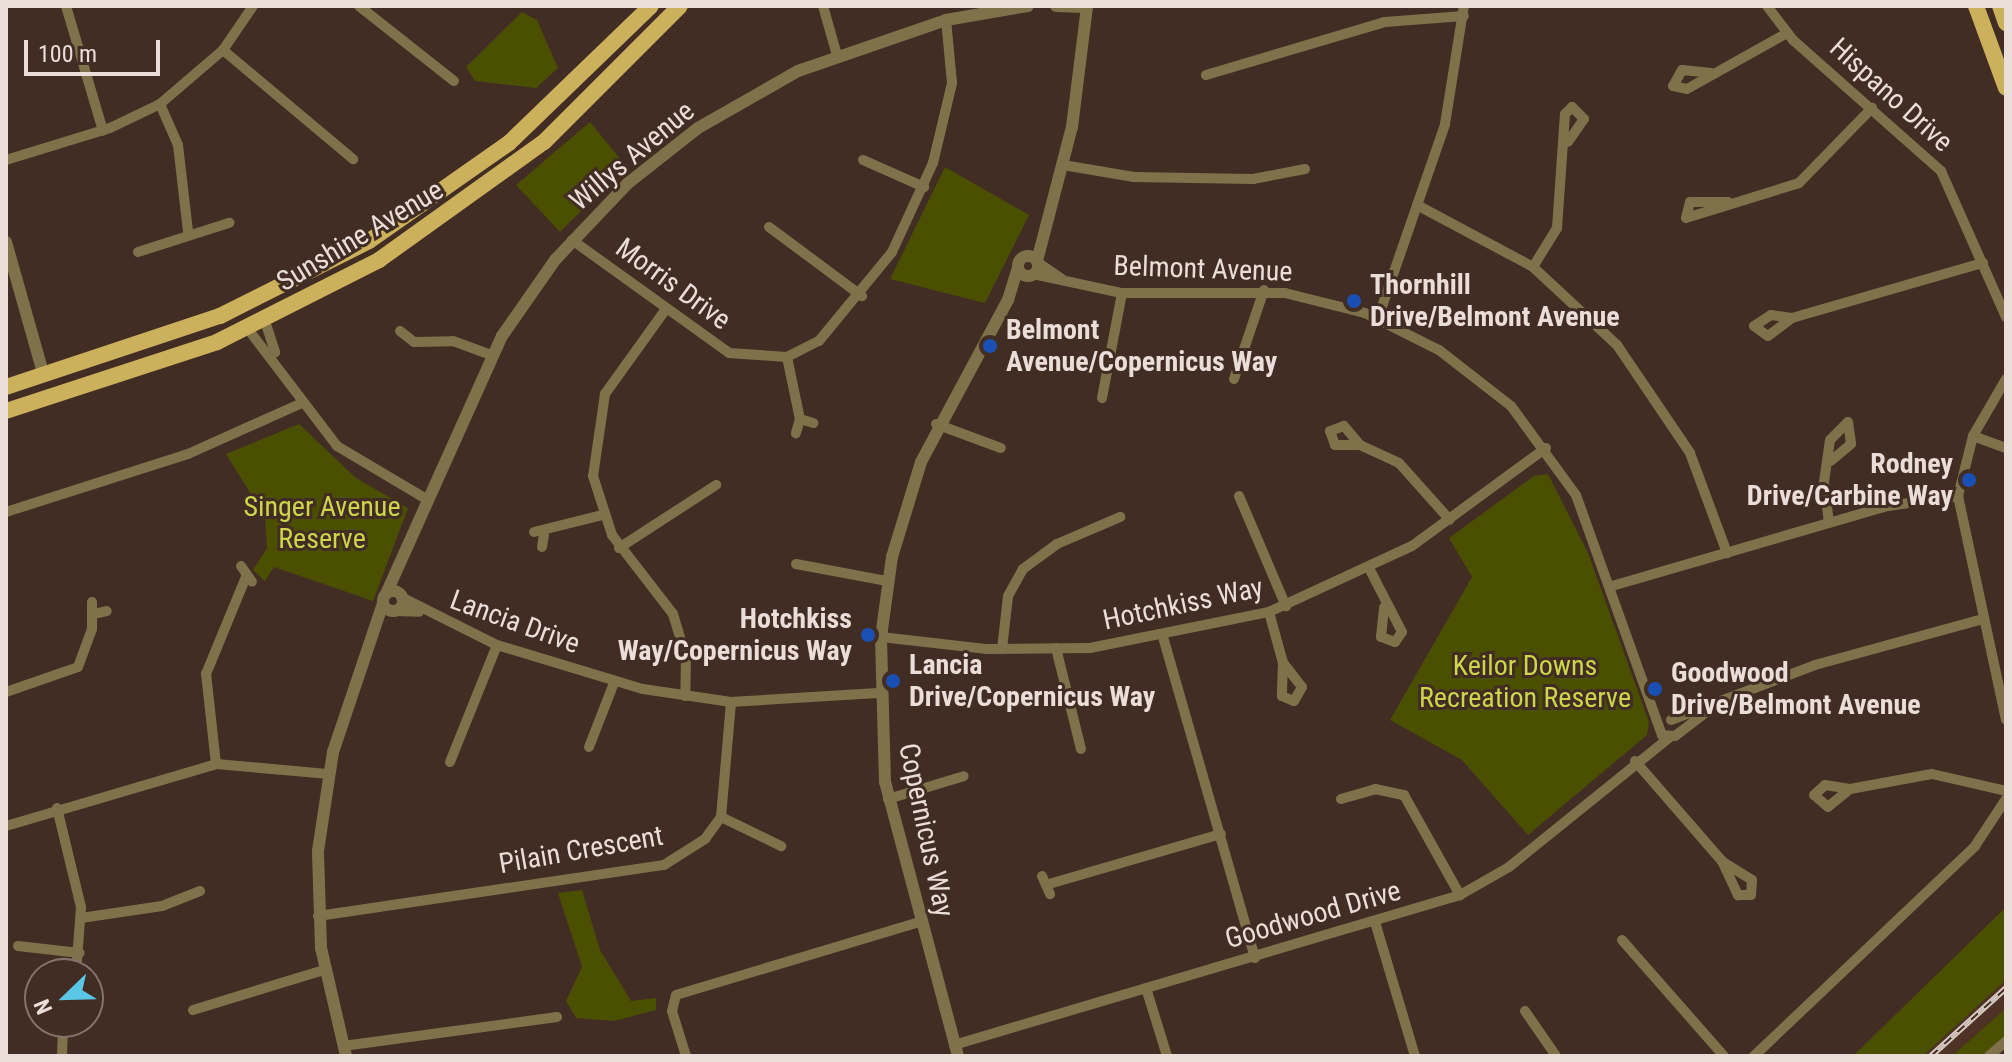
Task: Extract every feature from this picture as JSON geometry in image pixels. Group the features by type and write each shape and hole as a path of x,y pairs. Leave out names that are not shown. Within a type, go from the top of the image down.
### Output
{"main road":[{"name":"Sunshine Avenue","path":"6,387 163,338 301,278 428,203 557,101 651,6"},
{"name":"Sunshine Avenue","path":"6,411 248,329 411,241 497,181 594,97 680,6"},
{"path":"1976,6 2006,88"},
{"path":"2000,6 2006,23"},
{"path":"163,338 248,313 265,321"},
{"path":"44,376 50,398"}],"street":[{"path":"66,6 103,131"},
{"path":"6,160 103,131 160,104 223,50 253,6"},
{"path":"359,6 452,84 467,79"},
{"path":"823,6 837,55"},
{"name":"Willys Avenue","path":"344,1051 324,970 318,916 327,774 374,636 390,605 428,500 491,355 572,240 698,128 837,55 946,20 1028,6"},
{"path":"1056,6 1087,6"},
{"name":"Copernicus Way","path":"956,1050 888,799 878,693 887,581 936,424 1008,300 1035,268 1039,235 1063,165 1087,6"},
{"name":"Hispano Drive","path":"1767,6 1787,33 1941,171 2006,317"},
{"path":"1206,75 1385,22 1464,11 1455,84 1378,318"},
{"path":"796,433 800,419 787,357 833,331 862,296 924,187 951,95 946,20"},
{"path":"1711,73 1787,33"},
{"path":"223,50 348,160"},
{"path":"160,104 178,145 188,231"},
{"path":"1728,202 1799,183 1872,108"},
{"path":"1533,267 1557,228 1568,142"},
{"path":"863,160 924,187"},
{"path":"1063,165 1164,178 1253,179 1305,169"},
{"path":"1417,205 1533,267 1617,345 1690,453 1727,553"},
{"path":"138,252 188,231 232,222"},
{"path":"769,227 862,296"},
{"name":"Copernicus Way","path":"1008,300 1020,262 1039,235"},
{"name":"Morris Drive","path":"572,240 729,353 787,357"},
{"path":"6,242 44,376"},
{"path":"1020,262 1035,268"},
{"path":"1020,262 1035,268"},
{"path":"1792,318 1983,263"},
{"name":"Belmont Avenue","path":"1035,268 1067,282 1122,293 1264,290 1378,318 1471,372 1546,448 1586,515 1660,729"},
{"path":"1234,379 1264,290"},
{"path":"1102,398 1122,293"},
{"path":"666,309 626,360 599,411 593,476 602,515 619,548 673,614 686,657 685,696"},
{"path":"265,321 278,362 300,404 362,466 428,500"},
{"path":"248,329 278,362"},
{"path":"402,339 453,341 491,355"},
{"path":"2006,379 1973,436 1958,496 1979,620 2006,720"},
{"path":"6,512 188,454 300,404"},
{"path":"800,419 813,423"},
{"path":"936,424 1001,448"},
{"path":"1973,436 2006,448"},
{"path":"1360,445 1399,463 1450,520"},
{"name":"Hotchkiss Way","path":"881,637 1002,649 1056,648 1163,637 1269,612 1369,568 1450,520 1546,448"},
{"path":"1829,523 1824,482 1831,461"},
{"path":"619,548 682,509 696,486 716,485"},
{"path":"1239,496 1286,606"},
{"path":"1612,586 1829,523 1958,496"},
{"path":"542,547 539,534 602,515"},
{"path":"1002,649 1008,596 1023,569 1057,544 1120,517"},
{"path":"796,564 887,581"},
{"name":"Willys Avenue","path":"390,605 401,596 402,567"},
{"path":"1369,568 1384,607"},
{"path":"216,764 206,674 247,575"},
{"name":"Lancia Drive","path":"401,596 421,612"},
{"path":"6,692 74,671 85,656 93,614 92,602"},
{"name":"Lancia Drive","path":"390,605 421,612 497,645 614,683 685,696 731,702 878,693"},
{"path":"93,614 107,611"},
{"path":"1269,612 1283,663"},
{"name":"Goodwood Drive","path":"956,1050 1146,988 1460,895 1509,867 1635,761 1671,720 1803,669 1979,620"},
{"path":"1163,637 1255,958"},
{"path":"450,762 497,645"},
{"path":"1056,648 1081,749"},
{"path":"589,747 614,683"},
{"name":"Belmont Avenue","path":"1649,697 1671,720 1673,735"},
{"path":"731,702 721,817 781,846"},
{"name":"Goodwood Drive","path":"1644,752 1717,704"},
{"path":"1660,729 1673,735"},
{"path":"1635,761 1722,861"},
{"path":"6,826 57,808 216,764 327,774"},
{"path":"1850,789 1932,774 2006,791"},
{"path":"888,799 964,776"},
{"path":"1341,799 1375,789 1404,795 1460,895"},
{"path":"1754,1056 1975,846 2006,799"},
{"path":"57,808 81,918 79,958"},
{"path":"6,818 34,816"},
{"name":"Pilain Crescent","path":"318,916 664,865 705,839 721,817"},
{"path":"1047,885 1221,834"},
{"path":"81,918 162,906 200,891"},
{"path":"686,1056 672,1011 676,995 920,922"},
{"path":"1375,922 1415,1056"},
{"path":"1621,939 1724,1056"},
{"path":"18,946 80,953"},
{"path":"193,1010 324,970"},
{"path":"1146,988 1167,1056"},
{"path":"1524,1010 1556,1056"},
{"path":"344,1051 557,1017"},
{"path":"1989,1056 2006,1041"}],"shaded area":[{"path":"2006,980 2006,1008 1952,1056 1923,1056"}],"green space":[{"path":"522,12 537,20 558,68 536,88 475,81 466,67"},
{"path":"590,122 626,166 560,232 516,185"},
{"path":"945,167 1029,215 985,303 890,279"},
{"name":"Singer Avenue Reserve","path":"299,424 356,478 408,508 373,601 274,567 265,581 253,570 267,548 265,517 226,454"},
{"name":"Keilor Downs Recreation Reserve","path":"1548,474 1588,553 1649,722 1647,735 1528,835 1462,760 1390,720 1472,577 1449,538 1534,476"},
{"path":"582,890 600,950 631,1001 656,998 656,1010 614,1021 576,1018 566,1001 582,967 558,893"},
{"path":"2006,907 2006,980 1923,1056 1853,1056"},
{"path":"2006,1008 2006,1036 1983,1056 1952,1056"}],"railway":[{"path":"1931,1056 2006,988"}],"place":[{"name":"Thornhill Drive/Belmont Avenue","path":"1354,301"},
{"name":"Belmont Avenue/Copernicus Way","path":"990,346"},
{"name":"Rodney Drive/Carbine Way","path":"1969,480"},
{"name":"Hotchkiss Way/Copernicus Way","path":"868,635"},
{"name":"Lancia Drive/Copernicus Way","path":"893,681"},
{"name":"Goodwood Drive/Belmont Avenue","path":"1655,689"}]}
